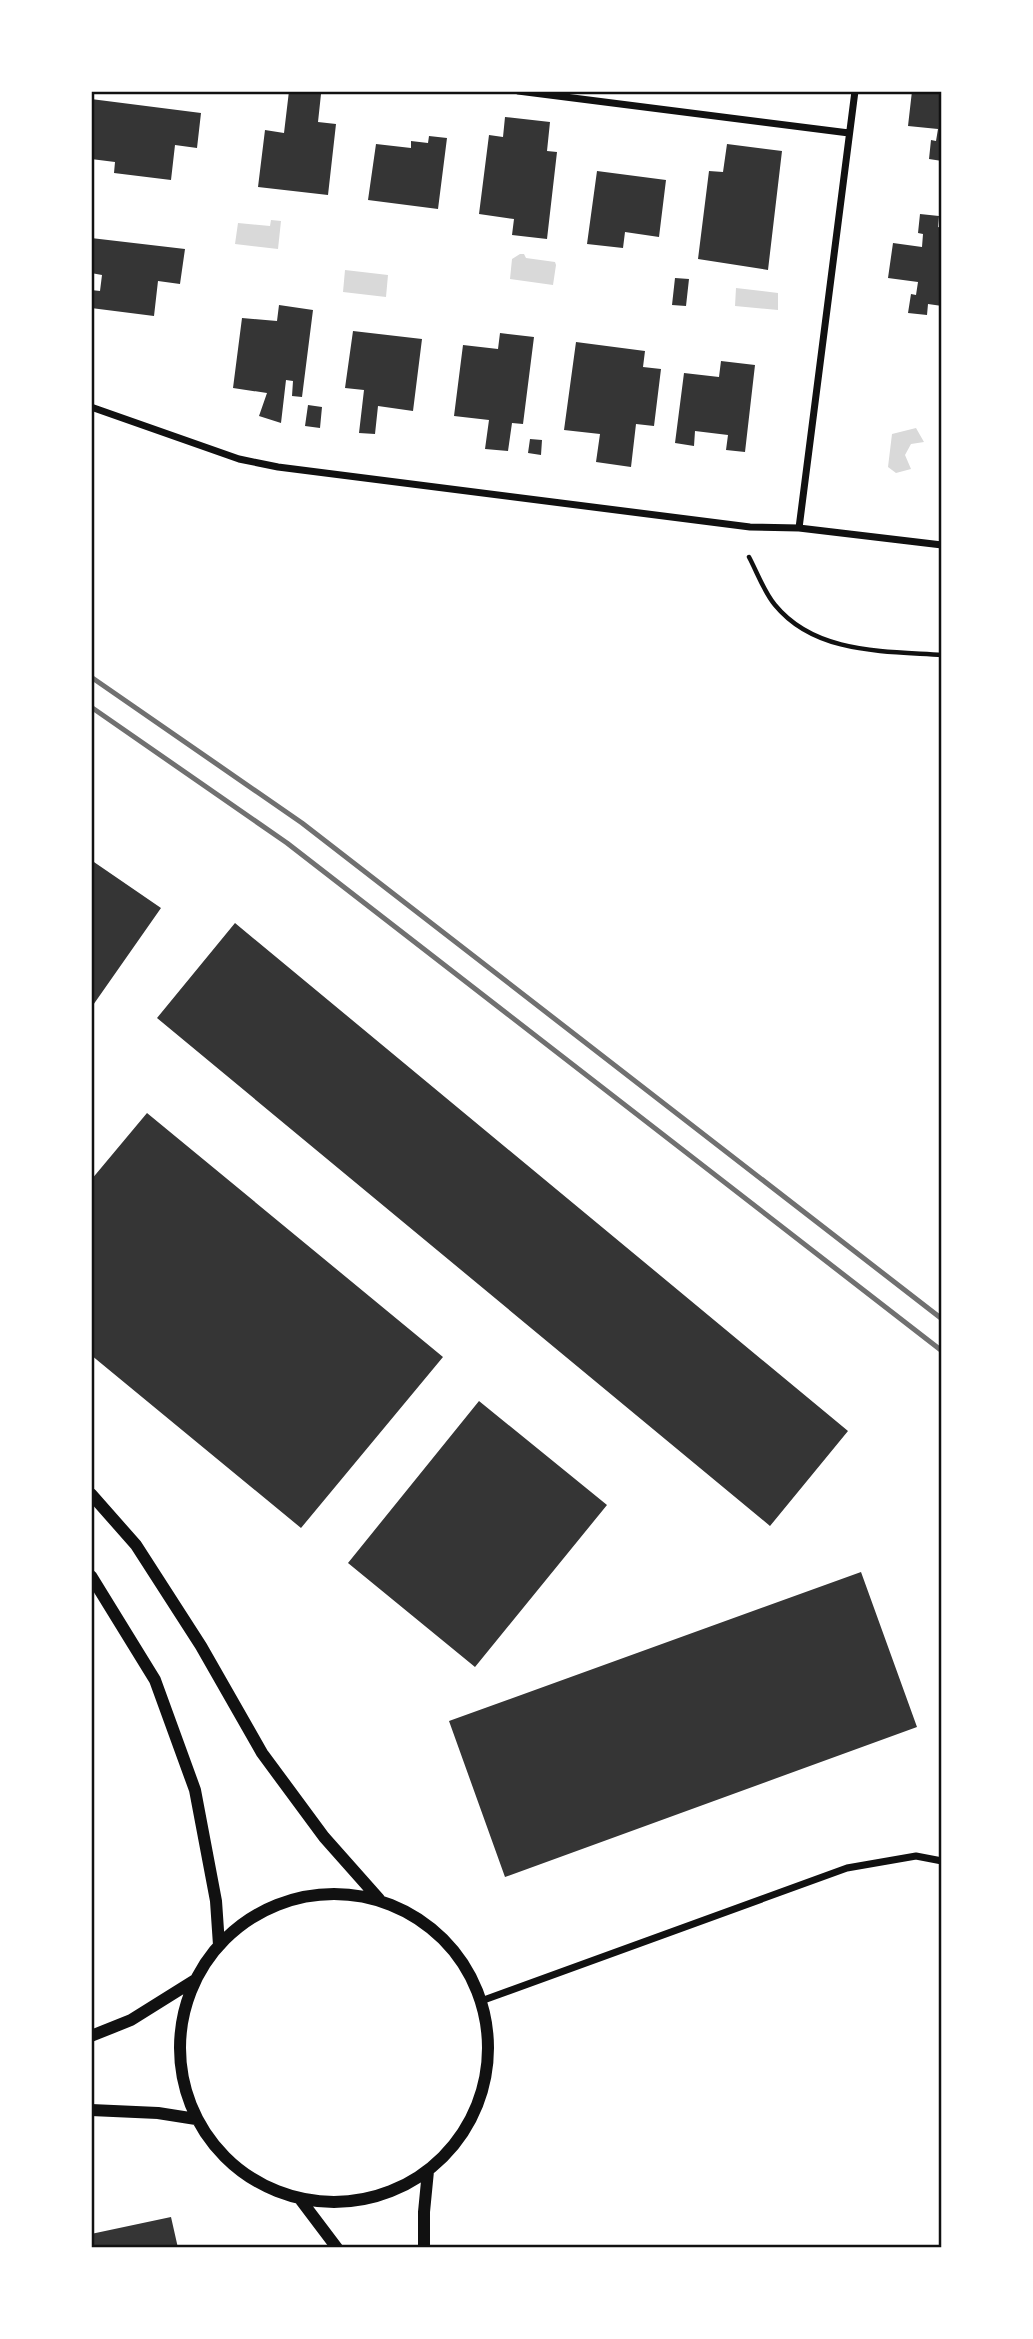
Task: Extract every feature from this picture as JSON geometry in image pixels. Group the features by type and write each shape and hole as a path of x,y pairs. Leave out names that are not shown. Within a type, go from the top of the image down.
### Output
{"street":[{"path":"518,91 849,133"},
{"path":"799,528 855,91"},
{"path":"91,407 239,459 278,467 750,527 799,528 942,545"},
{"path":"91,1494 136,1545 201,1646 262,1753 324,1837 379,1899"},
{"path":"91,1576 155,1680 195,1790 216,1901 219,1945"},
{"path":"481,2001 847,1868 916,1856 942,1861"},
{"path":"321,1893 379,1899 424,1921 459,1956 481,2001 488,2038 486,2076 475,2112 455,2144 428,2171 389,2193 345,2203 300,2199 258,2183 222,2156 196,2119 181,2074 181,2026 195,1980 219,1945 265,1909 321,1893"},
{"path":"91,2036 131,2020 195,1980"},
{"path":"91,2110 159,2113 196,2119"},
{"path":"424,2248 428,2171"},
{"path":"300,2199 337,2248"}],"path":[{"path":"749,557 774,604 802,630 851,649 942,655"}],"shaded area":[{"path":"271,220 281,221 278,249 235,244 238,223 270,226"},
{"path":"524,254 526,258 555,262 553,285 510,279 512,259"},
{"path":"345,270 388,275 386,297 343,292"},
{"path":"736,288 778,293 778,310 735,306"},
{"path":"916,428 924,442 911,444 905,455 911,469 896,473 888,467 892,434"}],"building":[{"path":"289,91 321,94 318,122 336,124 328,195 258,187 265,130 284,133"},
{"path":"912,91 942,91 942,161 929,159 931,140 936,141 938,129 908,126"},
{"path":"91,99 201,113 197,148 175,145 171,180 114,173 115,162 91,159"},
{"path":"505,117 550,122 547,151 557,152 547,239 512,235 514,219 479,214 489,135 503,137"},
{"path":"429,136 447,138 438,209 368,200 376,144 411,148 411,141 428,143"},
{"path":"727,144 782,151 768,270 698,259 709,171 723,172"},
{"path":"597,171 666,180 659,237 625,232 623,248 587,244"},
{"path":"920,214 939,216 938,227 942,228 942,306 928,304 927,315 908,313 911,294 916,295 918,282 888,278 893,243 922,247 923,234 918,233"},
{"path":"91,238 185,249 180,284 158,281 154,316 91,308 91,290 100,291 102,275 91,273"},
{"path":"675,278 689,279 686,306 672,305"},
{"path":"279,305 313,310 302,397 292,396 293,381 286,380 281,423 259,416 267,393 233,388 242,318 277,321"},
{"path":"353,331 422,339 413,411 378,406 375,434 359,433 364,390 345,388"},
{"path":"500,333 534,337 523,424 512,423 508,451 485,449 489,420 454,416 463,345 498,349"},
{"path":"576,342 645,351 643,367 661,369 654,426 636,424 631,467 596,462 600,434 564,430"},
{"path":"721,361 755,365 745,452 726,450 728,435 695,431 694,446 675,443 684,373 719,377"},
{"path":"308,405 322,407 320,428 305,426"},
{"path":"530,439 542,440 541,455 528,453"},
{"path":"91,860 161,908 91,1008"},
{"path":"235,923 848,1431 770,1526 157,1018"},
{"path":"147,1113 443,1357 301,1528 91,1355 91,1180"},
{"path":"479,1401 607,1505 475,1667 348,1563"},
{"path":"861,1572 917,1727 505,1877 449,1721"},
{"path":"171,2217 178,2248 91,2248 91,2234"}],"railway":[{"path":"91,677 302,823 942,1319"},
{"path":"91,707 287,843 942,1351"}]}
